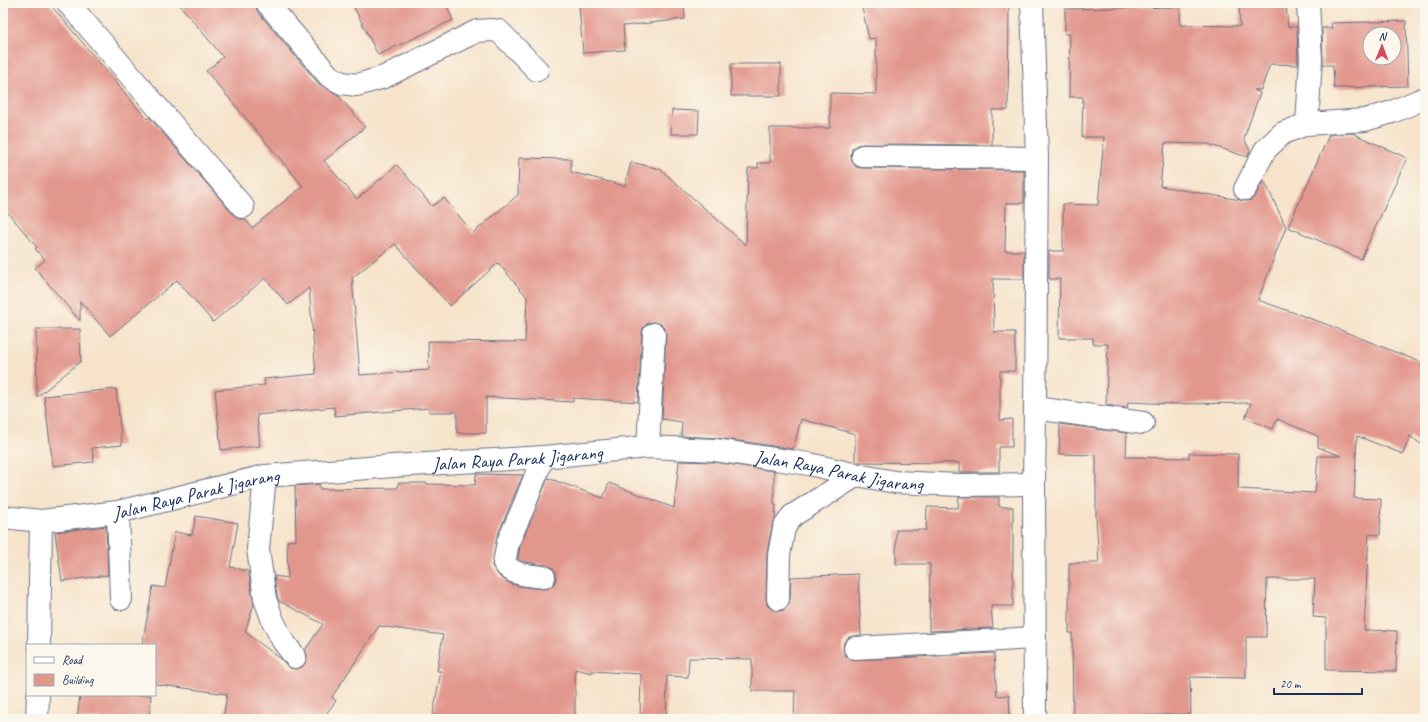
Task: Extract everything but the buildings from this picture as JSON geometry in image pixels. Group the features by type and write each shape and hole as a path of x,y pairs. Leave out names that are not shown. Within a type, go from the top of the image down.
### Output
{"street":[{"path":"68,3 243,207"},
{"path":"267,3 329,76 342,83 357,85 384,77 477,31 491,30 498,31 537,70"},
{"path":"1032,3 1037,158 1034,484 1035,719"},
{"path":"1307,124 1311,59 1308,3"},
{"path":"1245,189 1265,150 1283,133 1307,124 1365,120 1392,112 1425,98"},
{"path":"863,156 1037,158"},
{"path":"648,447 654,334"},
{"path":"1035,408 1143,423"},
{"name":"Jalan Raya Parak Jigarang","path":"3,517 41,521 118,512 265,476 393,466 543,457 648,447 715,450 809,464 857,475 902,482 960,485 1034,484"},
{"path":"543,457 508,542 504,563 508,569 516,573 544,577"},
{"path":"778,599 779,556 784,528 792,516 857,475"},
{"path":"265,476 258,549 264,599 273,621 295,657"},
{"path":"118,512 121,599"},
{"path":"39,644 41,521"},
{"path":"855,648 1035,638"},
{"path":"37,719 38,696"}]}
